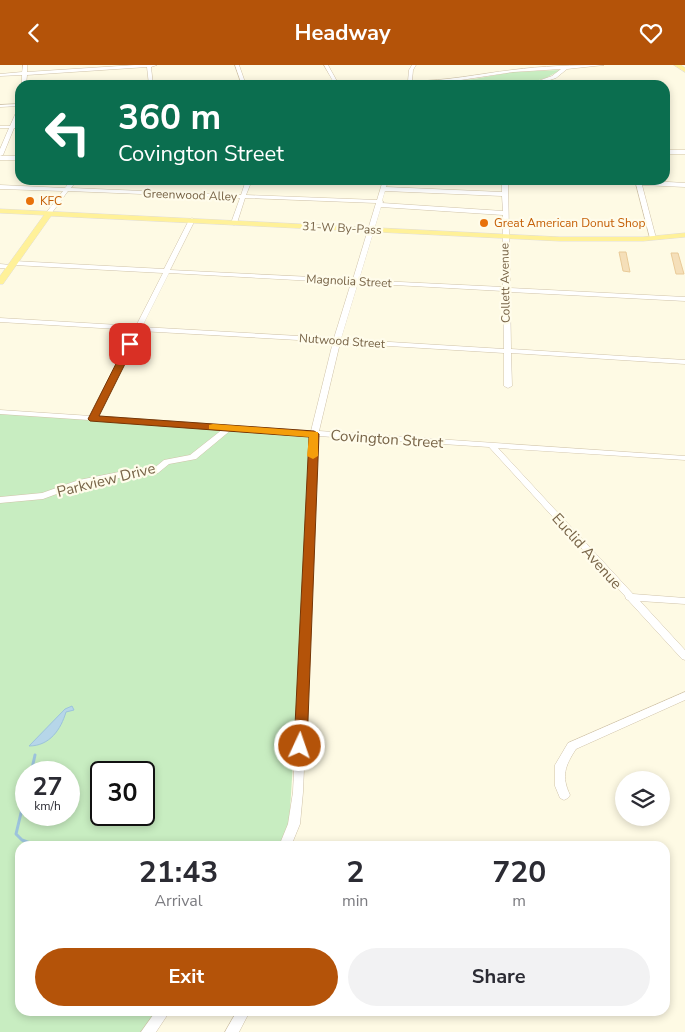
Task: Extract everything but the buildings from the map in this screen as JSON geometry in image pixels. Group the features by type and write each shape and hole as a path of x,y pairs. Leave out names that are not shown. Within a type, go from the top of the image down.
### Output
{"main road":[{"path":"677,65 685,70"},
{"name":"31-W By-Pass","path":"0,211 504,236 653,239 685,235"},
{"path":"0,282 49,213"}],"street":[{"path":"24,80 25,65"},
{"path":"149,65 151,80"},
{"path":"0,75 155,65"},
{"path":"237,65 242,80"},
{"path":"326,65 335,80"},
{"path":"410,80 411,70 414,65"},
{"path":"458,80 513,71 602,65"},
{"path":"543,80 557,75 565,66"},
{"path":"0,106 15,106"},
{"path":"15,119 0,157 15,158"},
{"path":"0,127 12,127"},
{"path":"670,151 685,152"},
{"path":"670,184 685,185"},
{"path":"49,213 70,185"},
{"path":"234,223 248,185"},
{"path":"287,841 298,792 314,434 338,341 385,185"},
{"name":"Collett Avenue","path":"505,185 504,236 508,387"},
{"path":"639,185 653,239"},
{"name":"Greenwood Alley","path":"0,187 380,204 505,213"},
{"path":"384,189 505,194"},
{"path":"93,419 192,220"},
{"name":"Magnolia Street","path":"0,266 166,271 685,299"},
{"name":"Nutwood Street","path":"0,320 506,352 685,361"},
{"name":"Covington Street","path":"0,412 685,458"},
{"name":"Parkview Drive","path":"0,500 43,496 100,479 129,473 152,472 167,462 193,457 229,428"},
{"name":"Euclid Avenue","path":"491,445 628,597 685,656"},
{"path":"628,597 685,601"},
{"path":"564,795 560,785 560,765 572,746 685,697"},
{"path":"148,1032 160,1016"},
{"path":"232,1032 241,1016"}],"green space":[{"path":"561,70 539,80 464,80 474,79 513,72"},
{"path":"0,412 314,434 288,841 15,841 15,1016 158,1016 146,1032 0,1032"}],"water":[{"path":"72,706 74,710 66,712 58,730 49,740 29,746 65,709"}],"waterway":[{"path":"34,761 35,755"},
{"path":"18,826 16,834 25,841"}],"slow traffic":[{"path":"213,427 314,434 313,456"}],"place":[{"name":"KFC","path":"30,201"},
{"name":"Great American Donut Shop","path":"484,223"}],"route":[{"path":"130,344 93,419 314,434 300,746"}]}
